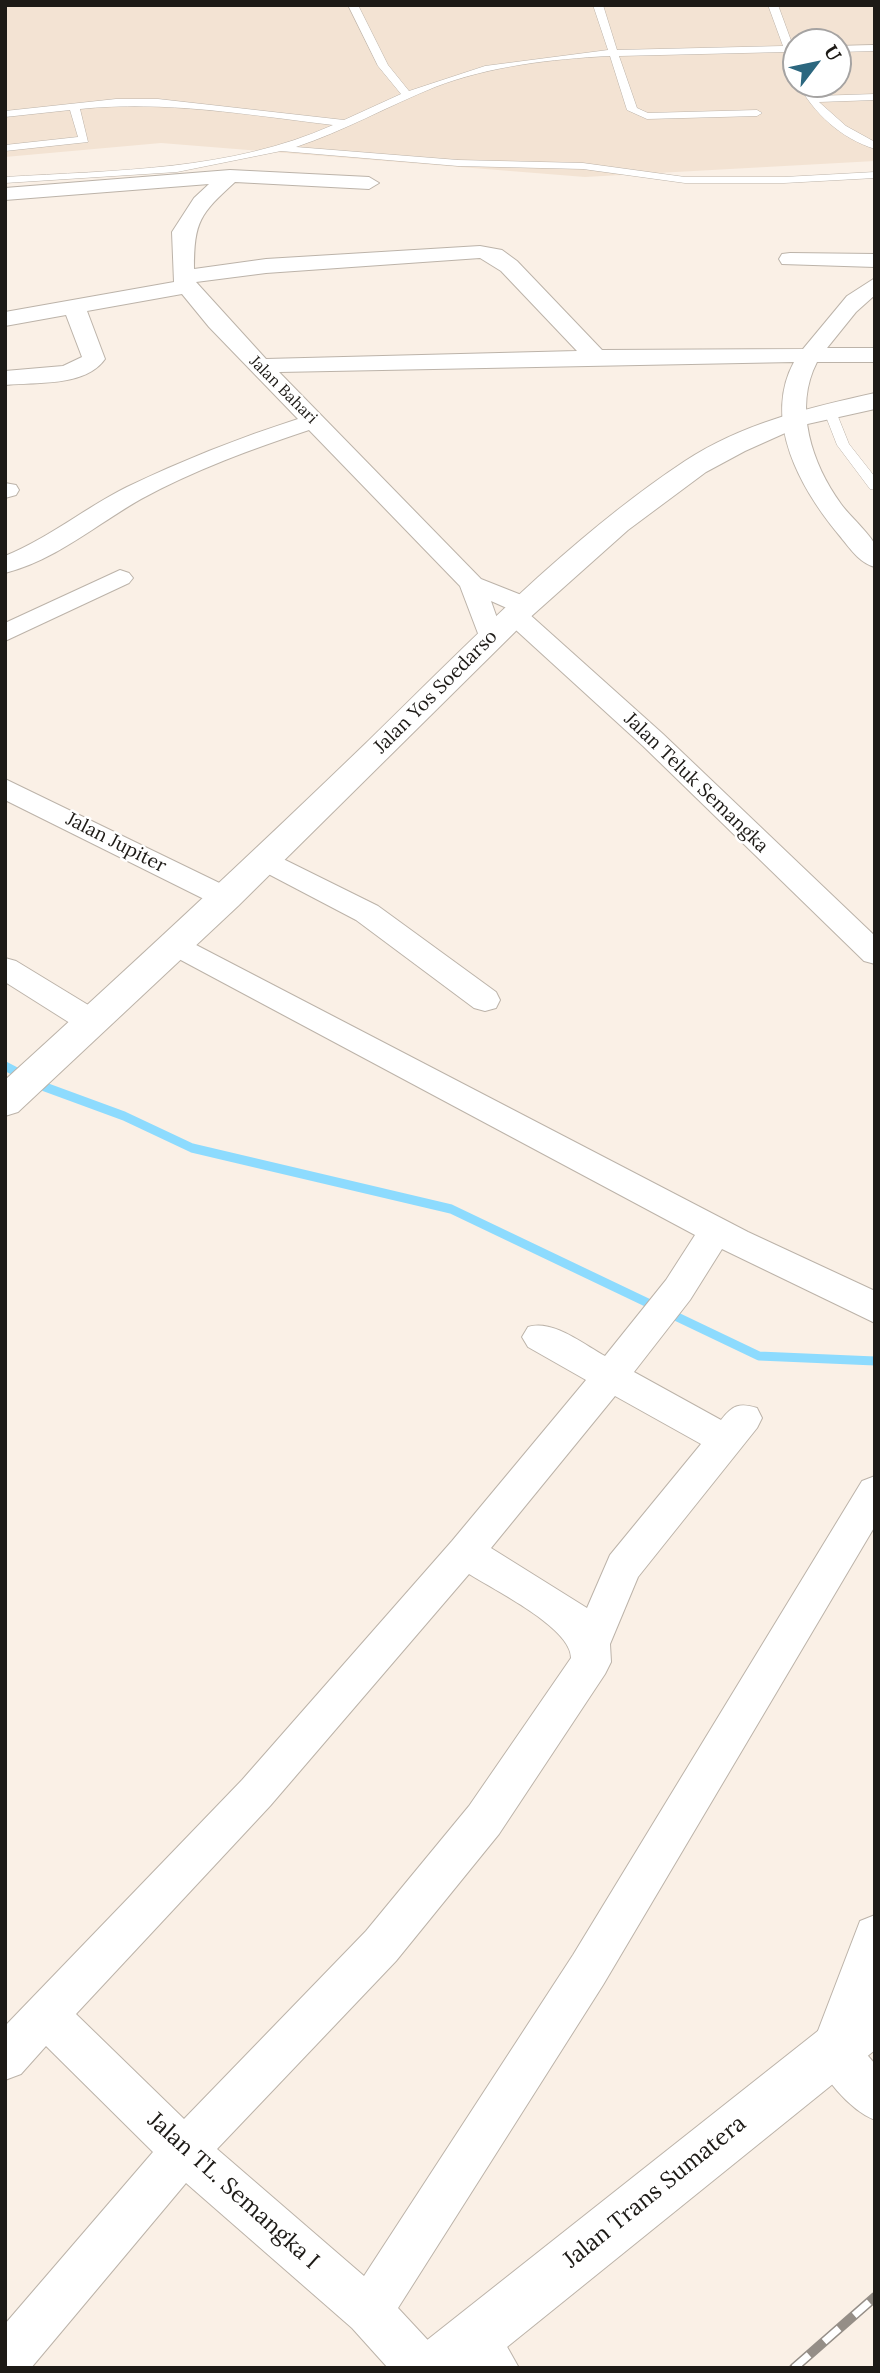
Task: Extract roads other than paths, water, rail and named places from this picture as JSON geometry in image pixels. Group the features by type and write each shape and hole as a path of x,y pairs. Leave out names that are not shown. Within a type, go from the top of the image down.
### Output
{"highway":[{"name":"Jalan Yos Soedarso","path":"7,1100 226,898 520,610 618,524 696,466 735,445 794,419 875,401"},
{"name":"Jalan Trans Sumatera","path":"469,2358 833,2049 875,2018"}],"street":[{"path":"185,281 183,232 201,202 230,176"},
{"path":"5,194 230,176 369,183"},
{"path":"5,319 266,266 480,252 494,255 509,266 596,357"},
{"path":"790,259 875,261"},
{"name":"Jalan Bahari","path":"185,281 259,366 472,584 520,610"},
{"path":"875,285 838,317 809,356 797,382 794,419 801,446 834,513 875,559"},
{"path":"5,378 88,366 94,359 74,307"},
{"path":"259,366 596,357 875,355"},
{"path":"5,565 52,544 134,493 238,446 314,421"},
{"path":"5,632 120,578"},
{"name":"Jalan Bahari","path":"472,584 491,638"},
{"name":"Jalan Teluk Semangka","path":"520,610 875,954"},
{"name":"Jalan Jupiter","path":"11,798 226,898"},
{"path":"265,860 368,913 485,1000"},
{"path":"175,944 716,1230 856,1296 875,1309"},
{"path":"5,968 92,1022"},
{"path":"5,2058 256,1793 465,1552 637,1343 678,1290 716,1230"},
{"path":"5,2361 184,2151 381,1946 484,1820 591,1661 591,1644 623,1567 735,1429 610,1376 540,1337"},
{"path":"369,2311 588,1970 875,1492"},
{"path":"465,1552 573,1620 591,1644"},
{"path":"875,1936 833,2049 875,2098"},
{"name":"Jalan TL. Semangka I","path":"45,2014 184,2151 369,2311 421,2368"}],"lane":[{"path":"354,5 383,66 407,95"},
{"path":"598,5 628,104 640,115 757,113"},
{"path":"774,5 784,28"},
{"path":"852,49 875,48"},
{"path":"5,180 184,168 280,149 407,95 482,69 540,58 612,52 782,49"},
{"path":"810,99 875,97"},
{"path":"810,99 832,123 875,146"},
{"path":"5,114 158,102 344,123"},
{"path":"5,148 84,140 74,107"},
{"path":"280,149 458,163 559,164 685,180 785,180 875,175"},
{"path":"829,410 843,445 875,486"}],"waterway":[{"path":"5,1066 45,1087 124,1116 192,1148 451,1209 759,1356 875,1361"}],"railway":[{"path":"794,2368 875,2297"}]}
